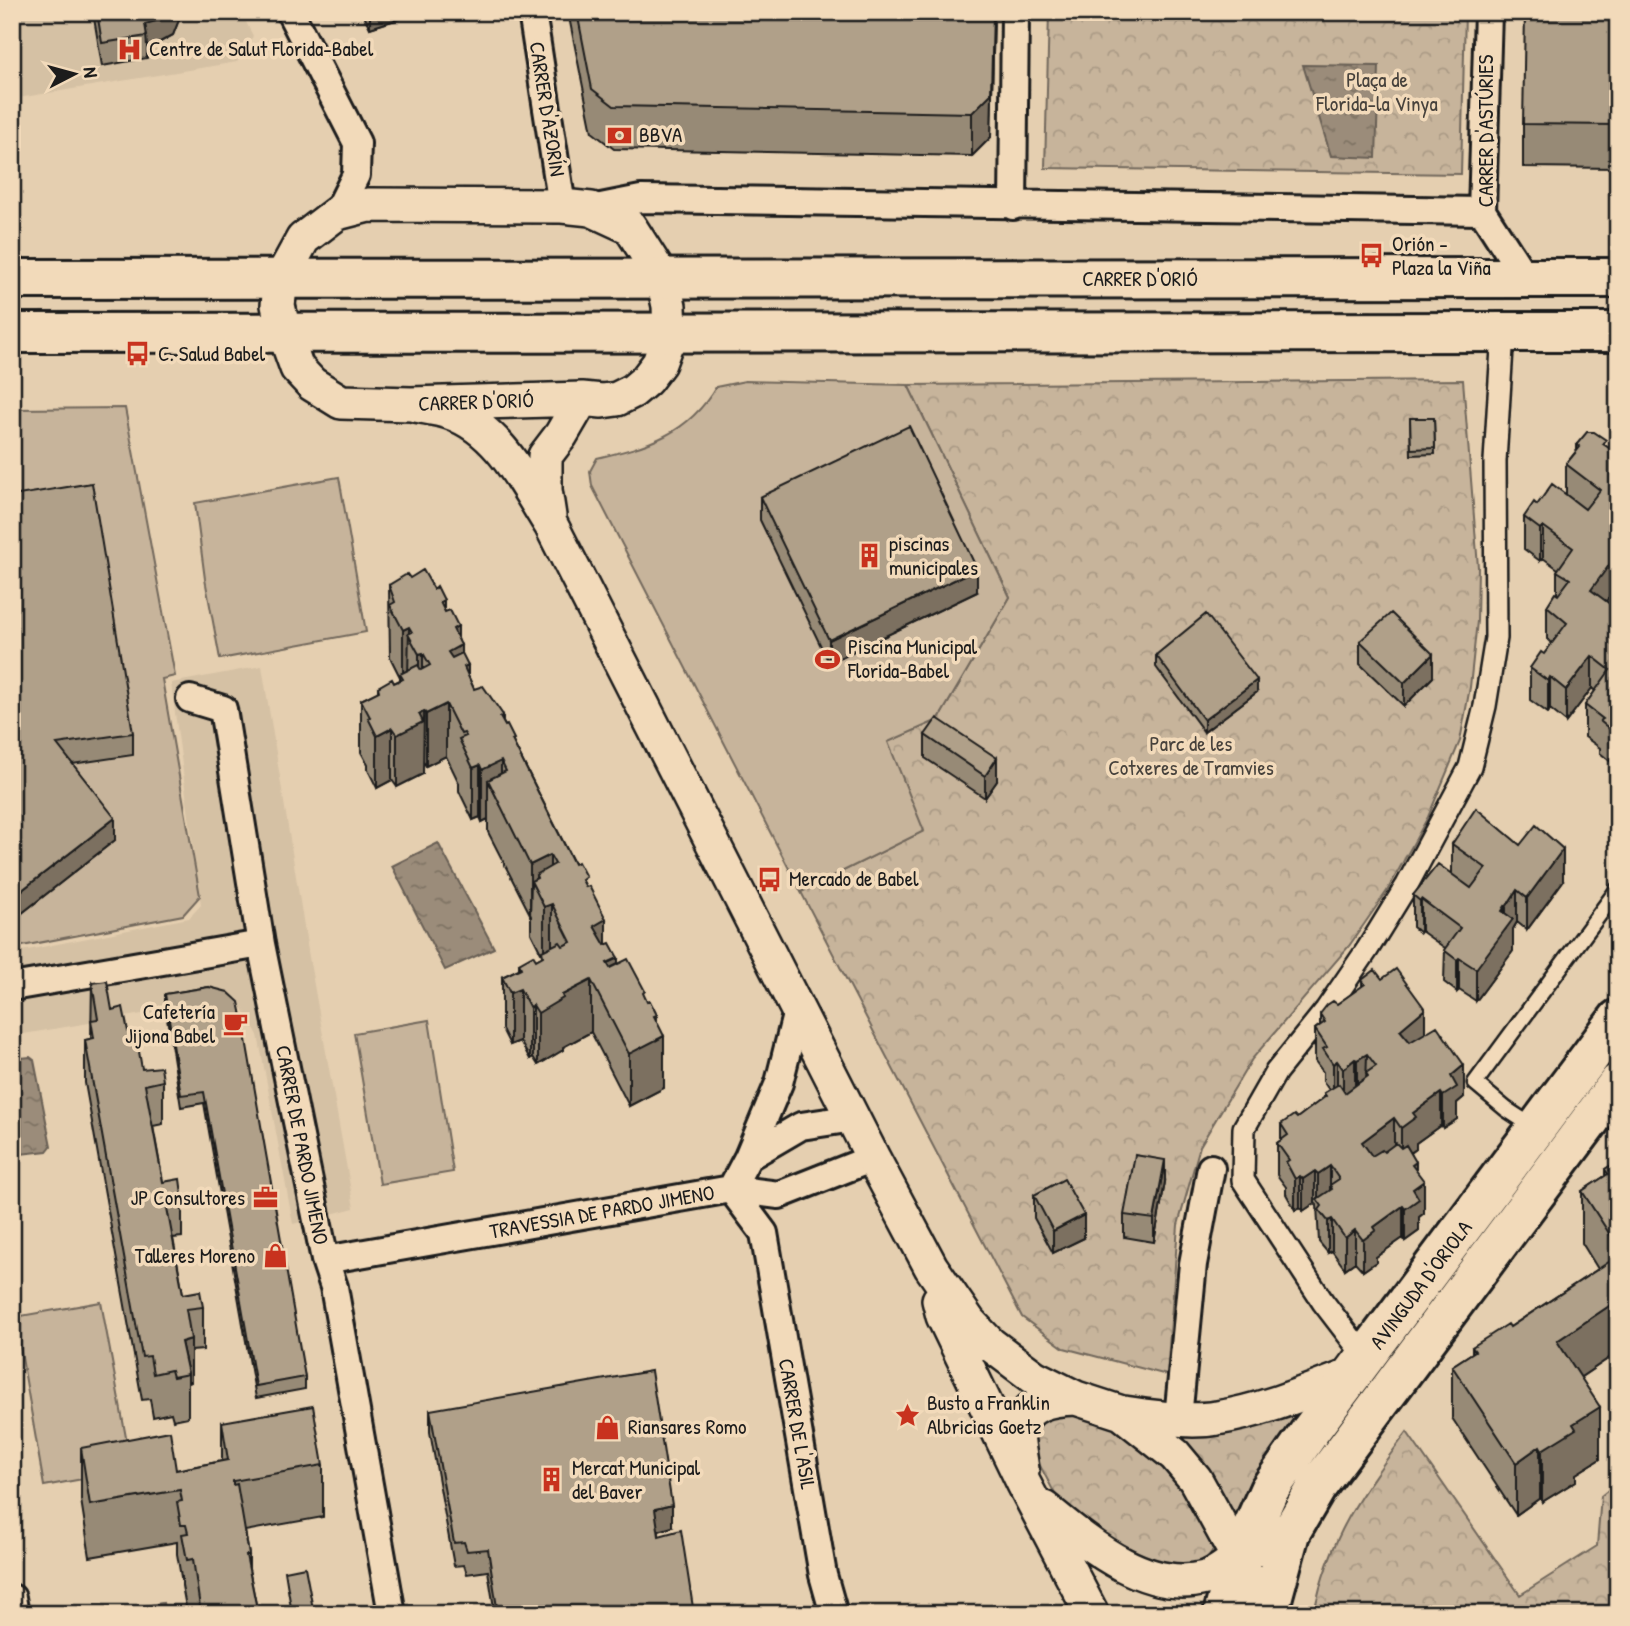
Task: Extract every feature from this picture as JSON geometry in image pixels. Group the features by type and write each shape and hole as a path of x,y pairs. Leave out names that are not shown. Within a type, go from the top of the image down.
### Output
{"main road":[{"name":"CARRER D'ORIÓ","path":"281,279 1618,278"},
{"path":"12,279 281,279"},
{"path":"12,333 1618,332"},
{"name":"AVINGUDA D'ORIOLA","path":"1223,1614 1238,1559 1269,1490 1618,1019"},
{"name":"AVINGUDA D'ORIOLA","path":"1268,1613 1290,1533 1317,1488 1618,1083"}],"street":[{"path":"290,12 356,144 356,175 337,213"},
{"name":"CARRER D'AZORÍN","path":"532,12 576,207"},
{"path":"1013,206 1015,12"},
{"name":"CARRER D'ASTÚRIES","path":"1488,12 1482,211 1526,279"},
{"name":"CARRER D'ORIÓ","path":"576,207 630,227 663,279 669,306 670,333 659,363 634,390 617,399 602,401 582,399 411,404 341,402 312,384 297,368 278,305 281,279 303,239 337,213 368,205 576,207 641,199 1482,211"},
{"path":"411,404 451,413 487,432 507,455 551,525 873,1158 932,1267 969,1322 990,1345 1034,1377 1076,1398 1122,1413 1150,1417 1215,1419 1288,1399 1359,1367 1323,1302 1243,1181 1244,1128 1276,1072 1326,1010 1367,950 1419,864 1470,767 1485,706 1496,638 1495,461 1503,332"},
{"path":"551,525 545,489 545,456 582,399"},
{"name":"CARRER DE PARDO JIMENO","path":"190,699 223,709 261,944 325,1260 336,1298 392,1614"},
{"path":"12,986 261,944"},
{"path":"731,1189 748,1157 779,1083 798,1007"},
{"path":"748,1157 801,1126 854,1118"},
{"name":"TRAVESSIA DE PARDO JIMENO","path":"325,1260 731,1189 779,1195 873,1158"},
{"path":"1178,1418 1193,1264 1211,1168"},
{"name":"CARRER DE L'ASIL","path":"731,1189 764,1233 823,1575 834,1614"},
{"path":"764,1233 779,1195"},
{"path":"932,1267 943,1316 1092,1614"},
{"path":"1076,1398 1053,1399 1039,1404 1027,1412 1018,1432 1029,1492 1097,1550 1132,1569 1176,1581 1206,1578 1290,1533"},
{"path":"1122,1413 1175,1455 1195,1479 1268,1613"},
{"path":"12,1598 15,1614"}],"lane":[{"path":"1537,1129 1506,1109 1475,1083 1618,889"}],"shaded area":[{"name":"Centre de Salut Florida-Babel","path":"12,12 241,12 253,36 237,62 12,99"},
{"path":"262,666 309,957 354,1208 293,1224 258,1035 237,998 12,1036 12,953 189,918 201,905 171,683"}],"green space":[{"name":"Plaça de Florida-la Vinya","path":"1049,12 1465,12 1461,174 1045,168"},
{"name":"Parc de les Cotxeres de Tramvies","path":"1463,380 1478,567 1477,621 1470,687 1460,741 1428,817 1387,891 1349,946 1252,1059 1200,1146 1178,1225 1167,1375 1064,1348 1022,1317 801,892 923,831 887,742 938,720 1010,597 908,385"},
{"name":"Piscina Municipal Florida-Babel","path":"745,381 908,385 1010,597 938,720 888,742 924,831 801,892 592,486 590,471 597,458 649,443 679,427 693,417 716,387"},
{"path":"125,408 175,676 162,679 200,896 183,915 12,948 12,409"},
{"path":"339,477 366,632 220,659 205,579 195,503"},
{"path":"429,1020 453,1172 380,1184 354,1033"},
{"path":"101,1302 132,1470 44,1486 15,1317"},
{"path":"1305,1404 1232,1518 1171,1434"},
{"path":"1088,1413 1160,1454 1212,1535 1213,1550 1201,1565 1189,1569 1140,1560 1077,1520 1055,1494 1037,1460 1031,1433 1037,1414"},
{"path":"1407,1432 1520,1595 1597,1546 1601,1496 1618,1482 1618,1614 1314,1614 1328,1562 1349,1517 1375,1475"}],"water":[{"path":"1303,65 1379,66 1376,158 1331,156"},
{"path":"438,843 494,948 445,970 392,866"},
{"path":"30,1057 34,1060 51,1146 47,1151 12,1155 12,1059"},
{"path":"163,1603 165,1614 108,1614 108,1612"}],"building":[{"path":"97,12 173,12 160,20 145,24 147,36 102,43"},
{"path":"577,12 993,12 991,94 972,113 614,106 592,89"},
{"path":"1525,12 1618,12 1618,125 1523,124"},
{"path":"1410,418 1434,418 1435,448 1411,449"},
{"name":"piscinas municipales","path":"909,426 977,569 829,640 760,497"},
{"path":"1587,432 1594,432 1606,440 1603,444 1618,454 1618,553 1591,590 1618,610 1618,621 1614,625 1618,627 1617,735 1585,705 1610,670 1592,656 1566,690 1550,677 1548,681 1530,668 1567,623 1547,606 1555,593 1558,595 1570,579 1557,571 1573,548 1543,526 1540,529 1524,517 1534,502 1537,505 1552,484 1585,509 1600,490 1566,464 1580,447 1577,444"},
{"path":"92,483 133,733 57,744 115,818 17,894 12,888 12,496"},
{"path":"423,570 434,589 437,586 444,600 440,602 445,612 450,610 458,626 453,629 461,645 448,652 452,658 462,653 468,665 464,667 474,689 483,686 503,715 500,717 505,726 507,725 574,864 578,862 586,877 582,880 586,887 589,886 606,919 594,926 605,945 610,943 618,958 607,963 610,968 628,959 645,991 643,993 647,1002 650,1001 657,1015 654,1016 664,1036 629,1054 591,980 562,995 563,998 538,1013 533,1005 530,1008 520,989 510,993 502,977 521,968 519,963 533,955 536,960 543,956 542,951 560,942 563,946 571,942 552,904 544,907 531,881 555,864 550,855 530,865 488,780 506,771 501,761 482,770 480,765 473,768 459,739 466,736 461,734 446,704 426,714 424,711 419,714 423,722 397,735 392,728 377,736 368,718 370,717 361,700 379,691 378,687 392,679 394,683 403,679 400,674 418,665 421,670 430,665 423,653 419,654 408,634 412,632 409,627 403,630 390,605 395,602 389,585 407,574 410,578"},
{"path":"1391,613 1433,654 1404,683 1360,641"},
{"path":"1206,614 1257,680 1204,720 1156,655"},
{"path":"937,718 997,758 985,776 925,735"},
{"path":"1476,808 1520,845 1536,825 1563,849 1527,898 1517,890 1505,906 1502,911 1513,919 1476,969 1444,950 1460,928 1413,895 1438,864 1471,888 1486,868 1452,844"},
{"path":"1396,969 1425,1009 1400,1030 1410,1042 1437,1026 1464,1065 1451,1076 1457,1087 1443,1096 1441,1093 1413,1113 1416,1117 1401,1128 1394,1118 1362,1142 1372,1156 1382,1150 1384,1152 1396,1143 1401,1148 1406,1145 1416,1162 1412,1165 1424,1181 1413,1189 1419,1199 1405,1209 1403,1206 1374,1227 1376,1230 1363,1240 1355,1230 1345,1238 1332,1219 1328,1221 1319,1210 1322,1206 1317,1199 1332,1189 1330,1185 1339,1179 1330,1166 1318,1174 1315,1171 1303,1179 1300,1176 1295,1179 1286,1162 1289,1160 1277,1143 1288,1135 1281,1124 1294,1115 1297,1118 1326,1096 1324,1093 1339,1084 1345,1093 1368,1076 1366,1073 1376,1066 1367,1054 1355,1059 1343,1069 1337,1061 1333,1064 1323,1049 1327,1047 1315,1029 1325,1022 1320,1014 1327,1005 1333,1001 1337,1004 1365,984 1362,980 1375,970 1382,979"},
{"path":"107,981 112,1010 123,1007 130,1041 137,1040 142,1069 161,1067 163,1081 145,1085 163,1182 180,1179 182,1194 165,1197 183,1294 200,1291 203,1307 186,1309 191,1339 181,1342 188,1374 173,1377 171,1370 153,1374 150,1356 142,1357 85,1040 94,1038 91,1020 98,1019 92,983"},
{"path":"209,987 228,992 239,1002 305,1377 256,1386 204,1092 181,1095 165,994"},
{"path":"1135,1155 1165,1160 1154,1219 1124,1215"},
{"path":"1618,1161 1618,1247 1582,1191 1608,1174 1605,1169"},
{"path":"1064,1179 1084,1215 1053,1231 1034,1195"},
{"path":"1618,1256 1618,1300 1557,1341 1600,1407 1573,1424 1576,1429 1542,1450 1540,1446 1516,1463 1452,1366 1475,1351 1472,1347 1508,1324 1510,1327"},
{"name":"Mercat Municipal del Baver","path":"651,1371 672,1505 655,1509 659,1536 681,1530 694,1614 498,1614 488,1549 467,1551 464,1542 454,1543 430,1410"},
{"path":"313,1406 323,1465 233,1481 233,1485 237,1484 249,1555 246,1555 258,1614 201,1614 193,1559 187,1560 182,1534 188,1533 186,1525 181,1525 177,1502 182,1501 180,1490 90,1505 81,1448 170,1431 176,1470 228,1460 222,1422"},
{"path":"305,1567 314,1614 292,1614 285,1571"}],"place":[{"name":"Centre de Salut Florida-Babel","path":"129,49"},
{"name":"BBVA","path":"619,135"},
{"name":"Orión - Plaza la Viña","path":"1372,256"},
{"name":"C. Salud Babel","path":"138,354"},
{"name":"piscinas municipales","path":"869,556"},
{"name":"Piscina Municipal Florida-Babel","path":"828,659"},
{"name":"Mercado de Babel","path":"769,879"},
{"name":"Cafetería Jijona Babel","path":"235,1024"},
{"name":"JP Consultores","path":"265,1198"},
{"name":"Talleres Moreno","path":"275,1256"},
{"name":"Busto a Franklin Albricias Goetz","path":"907,1415"},
{"name":"Riansares Romo","path":"608,1427"},
{"name":"Mercat Municipal del Baver","path":"552,1480"}]}
